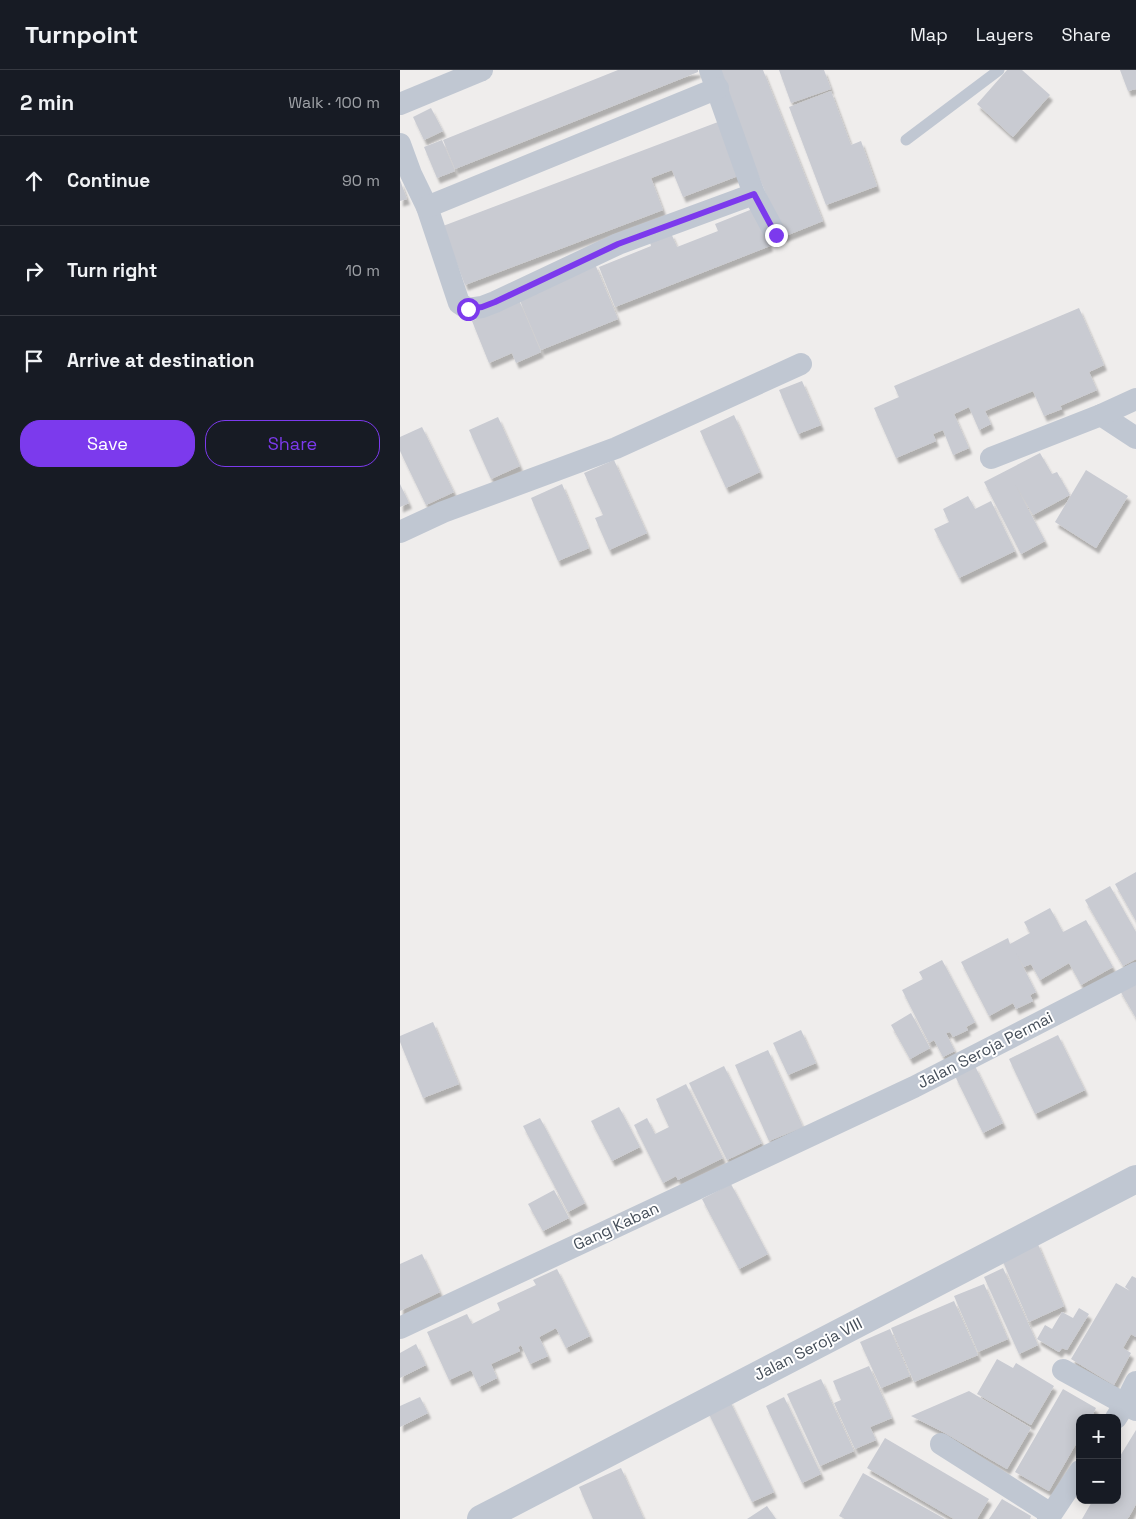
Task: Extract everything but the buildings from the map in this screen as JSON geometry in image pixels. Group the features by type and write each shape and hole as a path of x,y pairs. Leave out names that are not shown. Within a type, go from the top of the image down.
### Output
{"street":[{"path":"400,104 482,70"},
{"path":"427,207 714,79 754,194 776,235"},
{"path":"400,144 411,174 427,207 459,302 468,309 482,307 495,302 618,244 754,194"},
{"path":"400,532 443,512 616,448 801,364"},
{"path":"991,458 1101,415 1136,399"},
{"path":"1101,415 1136,438"},
{"name":"Jalan Seroja Permai","path":"832,1124 914,1086 1136,973"},
{"name":"Gang Kaban","path":"400,1328 832,1124"},
{"name":"Jalan Seroja VIII","path":"481,1519 1136,1179"},
{"path":"1063,1370 1126,1411 1136,1382"},
{"path":"941,1444 1049,1516 1076,1477"}],"lane":[{"path":"906,140 999,70"}],"route":[{"path":"468,309 482,307 495,302 618,244 754,194 776,235"}]}
